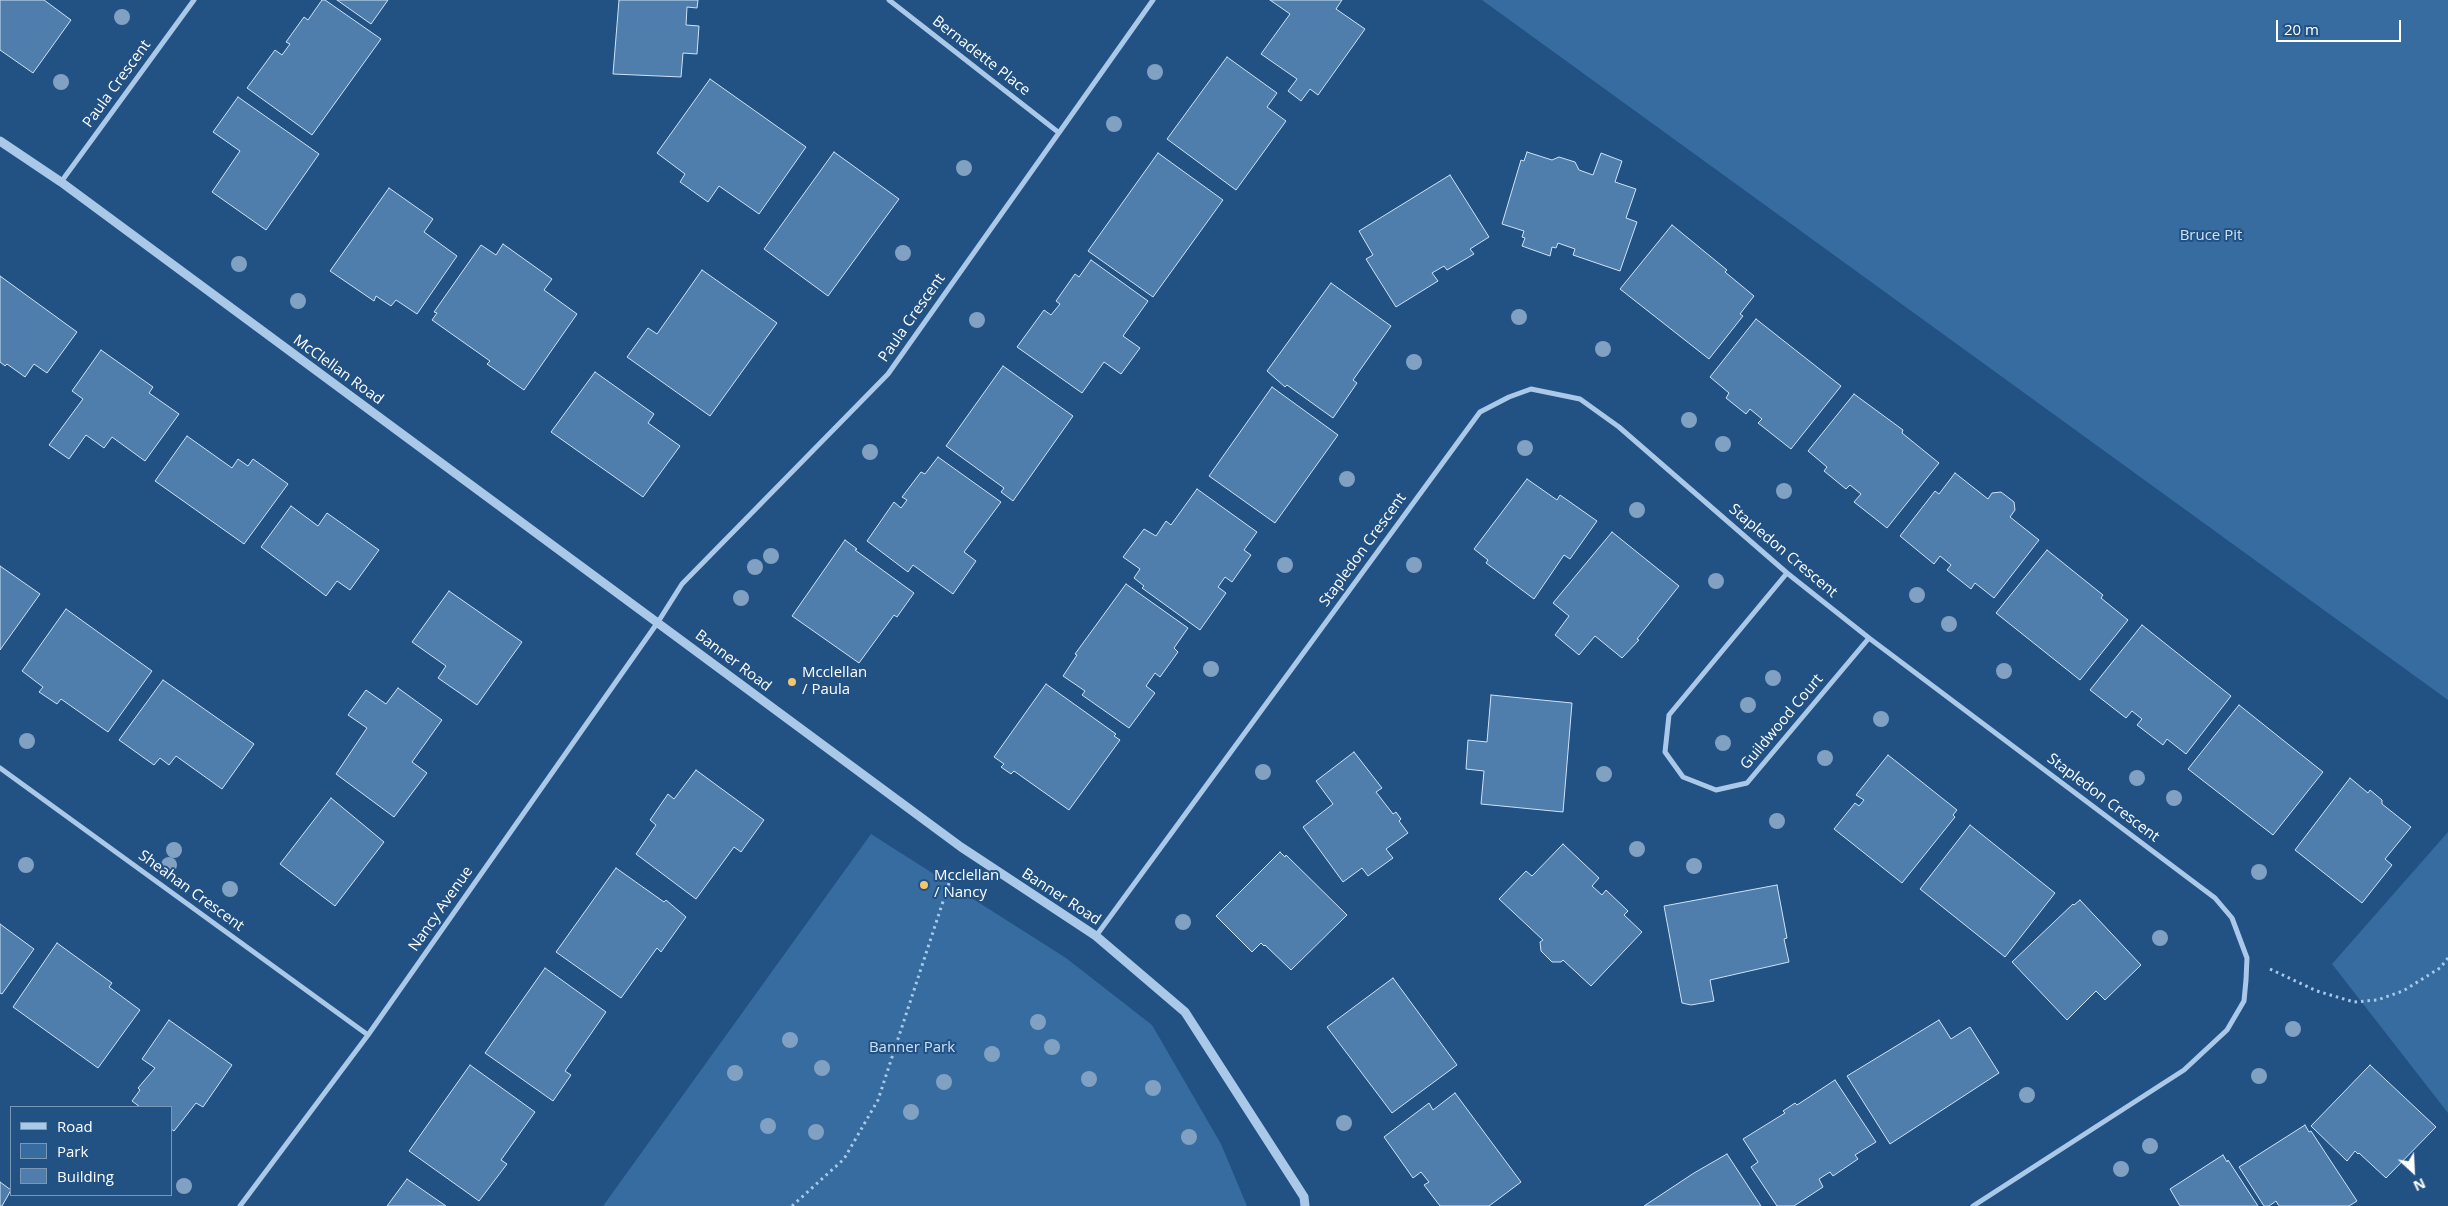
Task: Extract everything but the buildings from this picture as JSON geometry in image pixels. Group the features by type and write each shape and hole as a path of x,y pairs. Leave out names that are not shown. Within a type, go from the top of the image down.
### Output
{"street":[{"name":"Paula Crescent","path":"61,182 194,0"},
{"name":"Bernadette Place","path":"889,0 1058,132"},
{"name":"Paula Crescent","path":"658,622 682,584 888,374 1153,0"},
{"name":"McClellan Road","path":"0,141 61,182 658,622"},
{"name":"Stapledon Crescent","path":"1096,936 1480,412 1509,397 1531,389 1580,399 1619,426 1787,573 1869,638 2215,898 2232,918 2247,958 2244,1001 2237,1016 2226,1030 2184,1070 1973,1206"},
{"name":"Guildwood Court","path":"1787,573 1669,716 1665,752 1683,778 1716,790 1747,783 1869,638"},
{"name":"Banner Road","path":"658,622 961,847 1096,936 1185,1012 1304,1197 1305,1206"},
{"name":"Nancy Avenue","path":"240,1206 368,1035 658,622"},
{"name":"Sheahan Crescent","path":"0,768 368,1035"}],"path":[{"path":"792,1206 844,1159 878,1100 961,847"},
{"path":"2247,958 2317,991 2354,1002 2377,1000 2403,991 2440,968 2448,958"}],"green space":[{"name":"Bruce Pit","path":"1482,0 2448,0 2448,700"},
{"path":"2448,832 2448,1113 2332,964"},
{"name":"Banner Park","path":"871,834 1066,958 1152,1025 1221,1144 1247,1206 603,1206"}],"place":[{"name":"Mcclellan / Paula","path":"792,682"},
{"name":"Mcclellan / Nancy","path":"924,885"}]}
